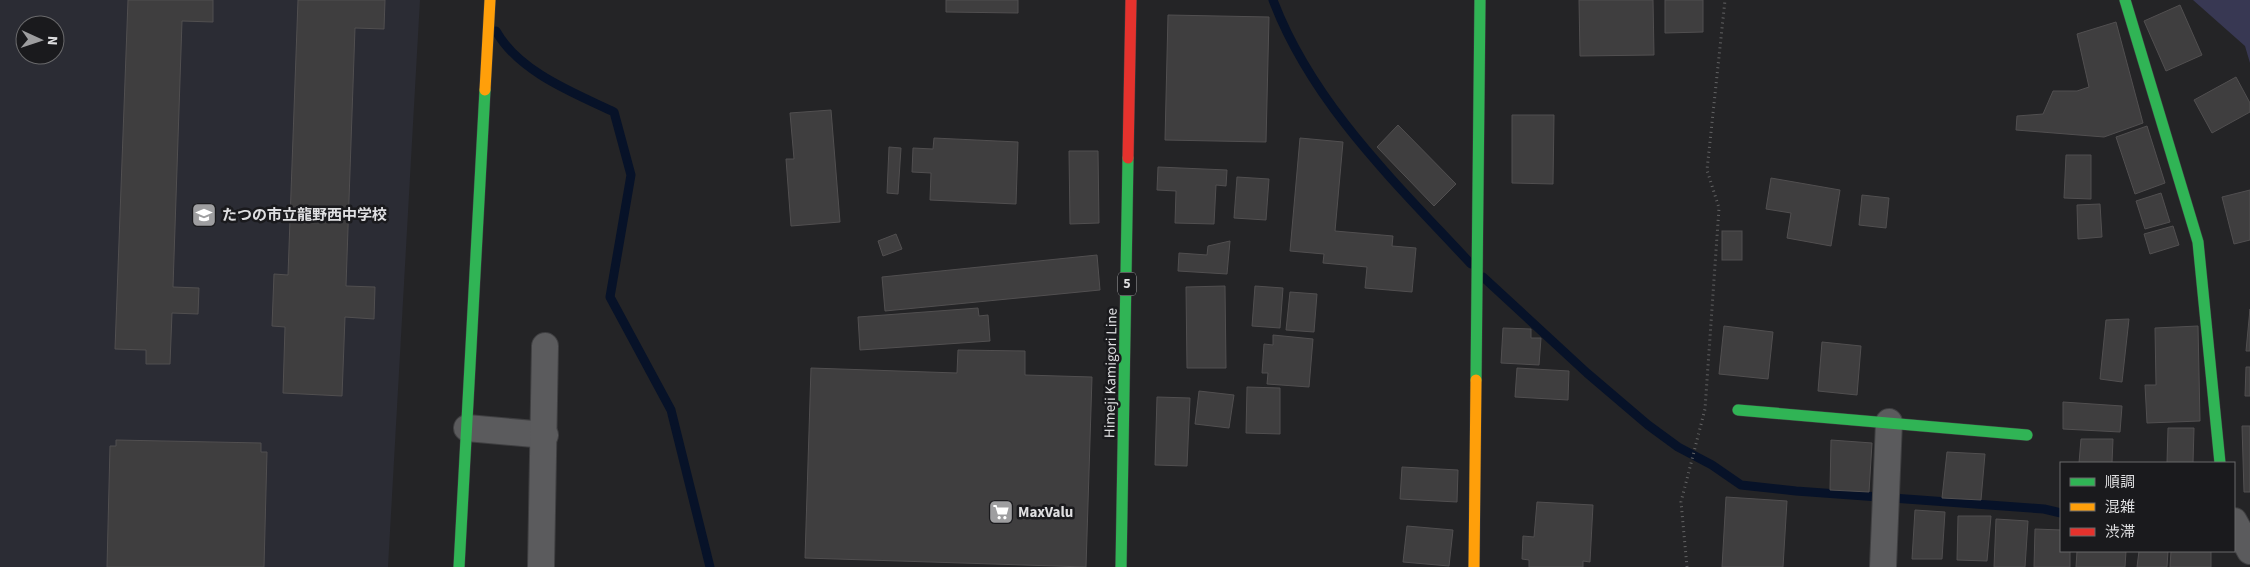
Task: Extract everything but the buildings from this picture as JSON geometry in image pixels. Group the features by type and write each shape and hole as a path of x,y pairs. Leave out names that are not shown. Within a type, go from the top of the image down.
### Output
{"street":[{"path":"459,567 490,0"},
{"name":"Himeji Kamigori Line","path":"1121,567 1131,0"},
{"path":"1474,567 1480,0"},
{"path":"2125,0 2198,242 2220,462"},
{"path":"541,567 545,435 545,346"},
{"path":"1738,410 2027,435"},
{"path":"1883,567 1889,422"},
{"path":"467,428 545,435"},
{"path":"2235,523 2250,551"}],"path":[{"path":"1686,567 1680,502 1705,409 1719,208 1707,170 1725,0"}],"shaded area":[{"name":"たつの市立龍野西中学校","path":"0,0 420,0 388,567 0,567"},
{"path":"2193,0 2250,0 2250,63 2245,46"}],"waterway":[{"path":"1273,0 1290,38 1310,74 1333,108 1386,173 1471,264"},
{"path":"496,31 506,45 533,70 565,89 614,112 631,175 610,297 671,410 710,567"},
{"path":"1483,277 1587,373 1648,425 1678,447 1712,465 1741,485 1796,491 2044,509 2060,513"}],"traffic: fast":[{"path":"1476,380 1480,0"},
{"path":"2125,0 2198,242 2220,462"},
{"path":"459,567 485,90"},
{"path":"1121,567 1128,158"},
{"path":"1738,410 2027,435"}],"traffic: slow":[{"path":"485,90 490,0"},
{"path":"1474,567 1476,380"}],"traffic: jam":[{"path":"1128,158 1131,0"}],"place":[{"name":"たつの市立龍野西中学校","path":"204,215"},
{"name":"MaxValu","path":"1001,512"}]}
